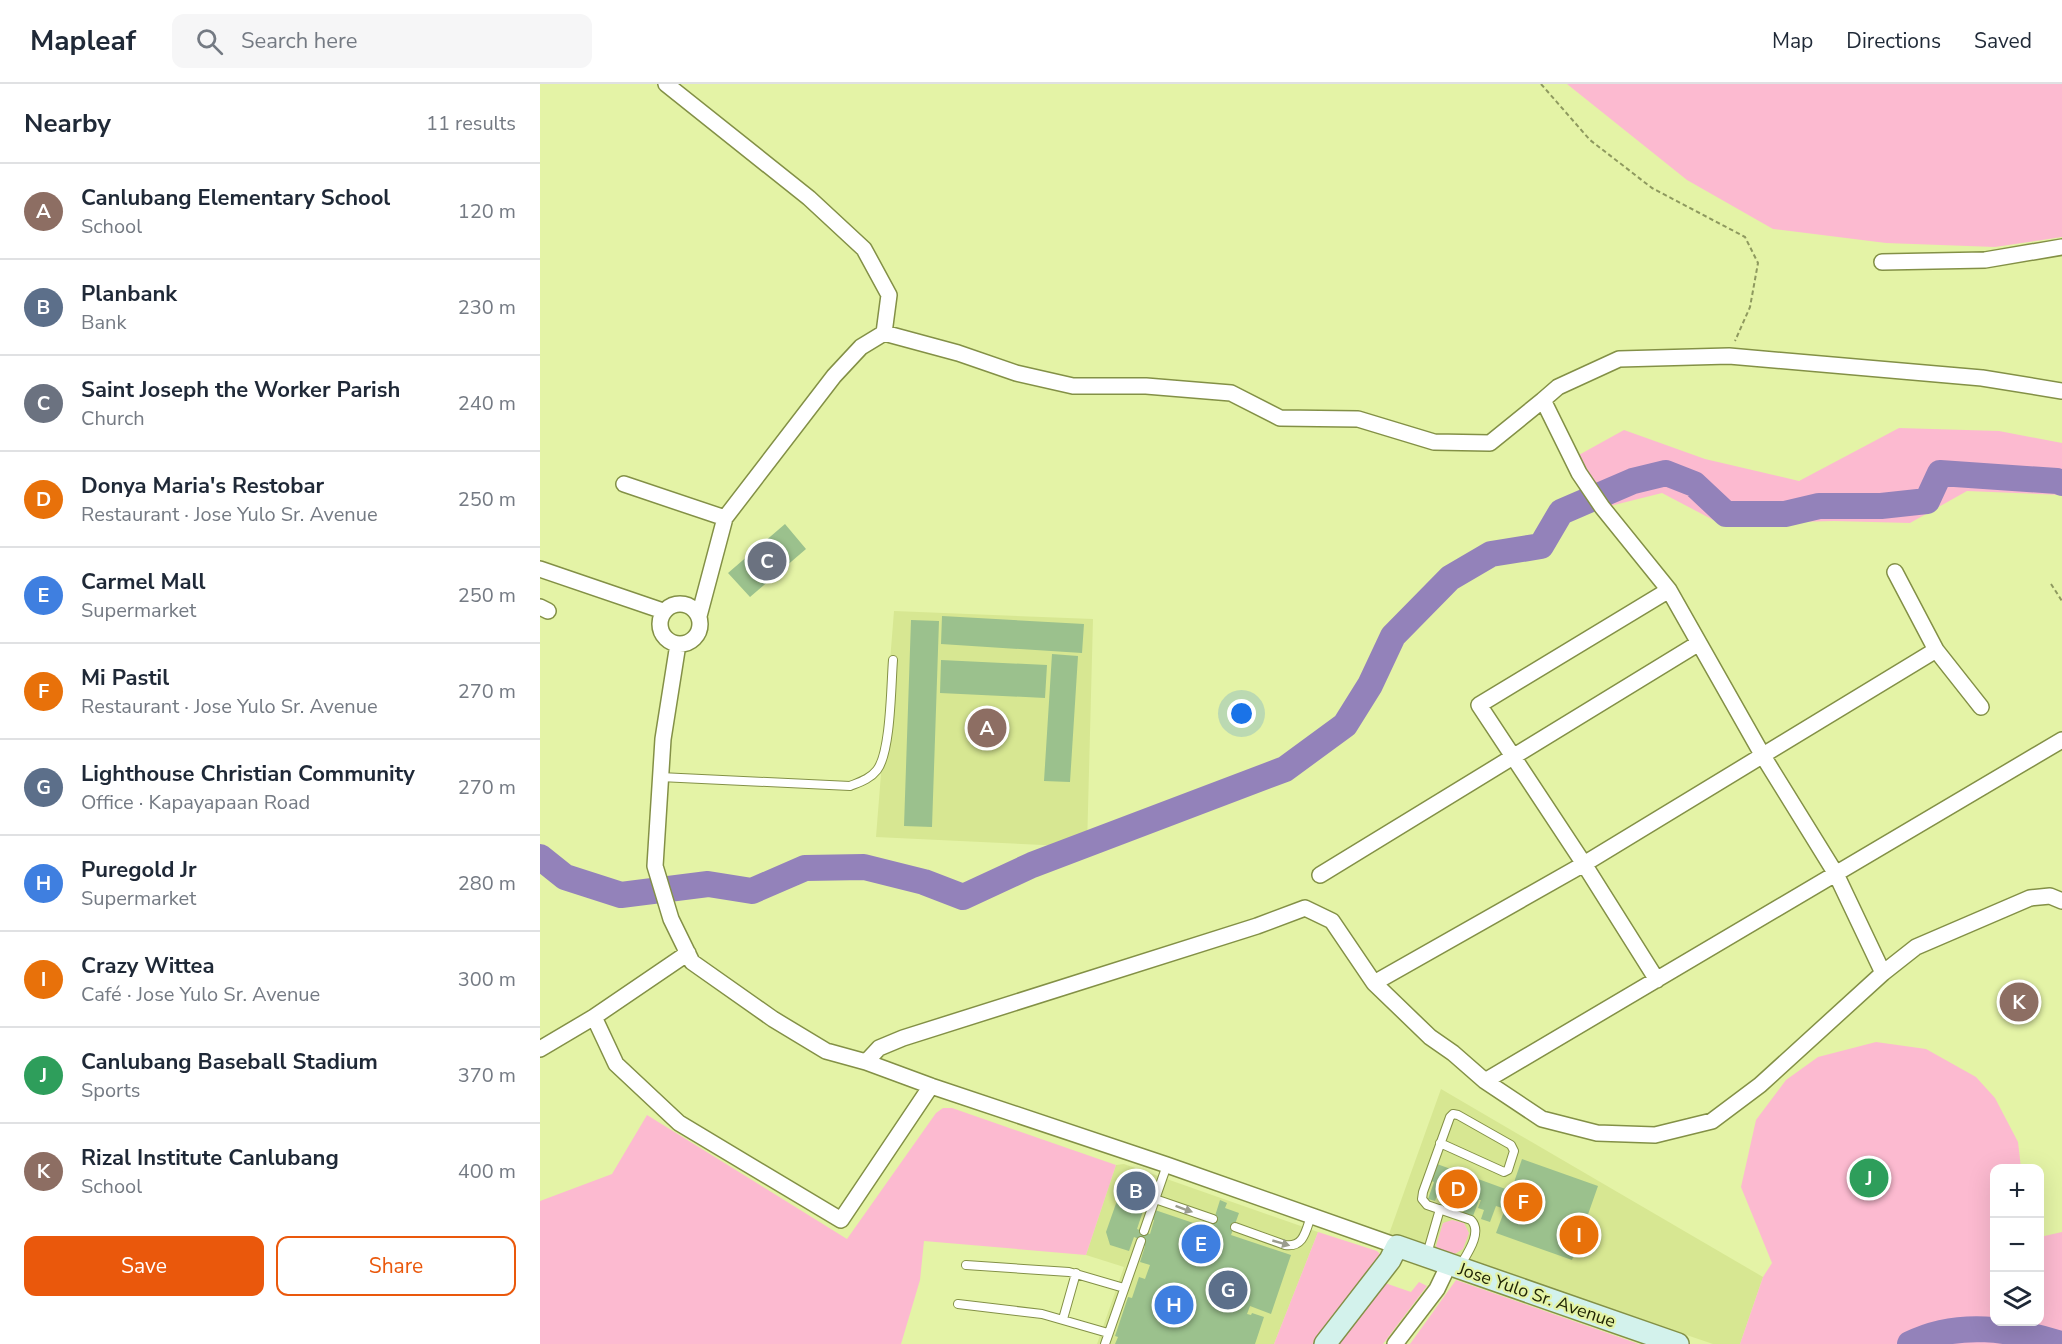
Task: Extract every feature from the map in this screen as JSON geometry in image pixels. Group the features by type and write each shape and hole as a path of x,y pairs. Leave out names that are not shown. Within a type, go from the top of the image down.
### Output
{"street":[{"path":"666,84 809,198 864,249 889,295 884,333"},
{"path":"1882,262 1986,260 2062,247"},
{"path":"699,616 690,605 676,603 663,611 659,625 665,638 678,644 691,641 699,630 699,616 725,518 834,376 861,347 884,333 958,353 1016,373 1073,386 1146,386 1231,393 1280,418 1358,419 1434,442 1490,443 1558,387 1619,359 1729,356 1982,378 2062,391"},
{"path":"1543,400 1579,472 1602,507 1669,590 1763,756 1836,874 1884,973"},
{"path":"624,484 725,518"},
{"path":"540,569 663,611"},
{"path":"1895,572 1935,650 1980,707"},
{"path":"1657,980 1479,705 1669,590"},
{"path":"1320,875 1699,642"},
{"path":"678,644 663,740 655,866 671,919 692,962 772,1019 826,1051 866,1062 1397,1246 1390,1260 1325,1344"},
{"path":"1374,983 1584,864 1935,650"},
{"path":"1485,1081 2062,740"},
{"path":"866,1062 879,1048 903,1038 1257,926 1305,908 1332,921 1374,983 1430,1037 1453,1053 1485,1081 1542,1119 1597,1133 1655,1135 1712,1121 1760,1085 1916,946 2030,898 2050,896 2062,901"},
{"path":"540,1049 594,1017 688,953"},
{"path":"594,1017 616,1064 679,1123 841,1220 931,1086"},
{"name":"Jose Yulo Sr. Avenue","path":"1397,1246 1677,1344"},
{"path":"1395,1344 1455,1266"}],"lane":[{"path":"660,777 850,786 864,781 878,769 886,743 893,660"},
{"path":"1440,1143 1504,1172 1508,1170 1514,1153 1511,1144 1454,1114 1450,1117 1440,1143 1422,1196 1427,1205 1471,1220 1476,1227 1473,1241 1455,1266"},
{"path":"1144,1231 1167,1165"},
{"path":"1155,1199 1213,1219"},
{"path":"1427,1256 1440,1209"},
{"path":"1235,1227 1285,1245 1293,1245 1303,1238 1311,1216"},
{"path":"1105,1344 1141,1240"},
{"path":"966,1265 1076,1274 1124,1288"},
{"path":"1063,1319 1076,1274"},
{"path":"958,1304 1027,1311 1108,1333"}],"path":[{"path":"1541,84 1590,140 1652,188 1745,237 1758,263 1750,307 1729,356"},
{"path":"2051,584 2062,601"}],"shaded area":[{"path":"1567,84 2062,84 2062,237 1995,247 1886,243 1773,229 1687,180"},
{"path":"1899,428 1999,431 2062,443 2062,495 1967,491 1910,523 1834,521 1721,524 1662,493 1610,506 1577,456 1624,430 1705,459 1799,481"},
{"path":"894,611 1093,619 1087,847 876,837"},
{"path":"1876,1042 1926,1049 1976,1077 1995,1098 2018,1142 2021,1164 1990,1164 1990,1326 2044,1326 2044,1236 2062,1232 2062,1344 1740,1344 1763,1277 1772,1263 1741,1187 1756,1120 1786,1080 1818,1057"},
{"path":"1441,1089 1763,1277 1740,1344 1713,1344 1389,1234"},
{"path":"943,1108 952,1108 1116,1165 1086,1255 924,1241 920,1280 901,1344 540,1344 540,1201 612,1174 647,1115 847,1239 936,1113"},
{"path":"1124,1164 1318,1232 1274,1344 1097,1344 1124,1267 1086,1255 1116,1165"},
{"path":"1452,1220 1464,1223 1469,1233 1463,1249 1453,1255 1439,1251 1436,1246 1443,1223"},
{"path":"1318,1232 1377,1251 1381,1255 1315,1344 1274,1344"},
{"path":"1456,1280 1639,1344 1410,1344"},
{"path":"1382,1282 1411,1292 1419,1282 1427,1286 1383,1344 1334,1344"}],"building":[{"path":"785,524 806,549 750,597 728,573"},
{"path":"942,616 1084,624 1082,653 941,644"},
{"path":"911,620 939,621 932,827 904,826"},
{"path":"1052,654 1078,656 1070,782 1044,781"},
{"path":"941,660 1047,665 1045,698 940,693"},
{"path":"1522,1159 1598,1186 1572,1260 1496,1233 1505,1209 1496,1206 1490,1222 1481,1219 1484,1210 1478,1208 1481,1200 1473,1216 1463,1213 1469,1196 1459,1192 1453,1209 1445,1206 1451,1189 1441,1185 1435,1201 1428,1199 1437,1164 1511,1191"},
{"path":"1126,1175 1149,1182 1152,1186 1148,1197 1143,1196 1140,1205 1134,1203 1144,1208 1137,1229 1150,1234 1155,1210 1211,1229 1220,1200 1227,1203 1225,1208 1239,1213 1231,1235 1291,1255 1271,1314 1250,1306 1247,1314 1252,1313 1264,1317 1255,1344 1115,1344 1118,1337 1115,1336 1128,1297 1132,1298 1139,1277 1145,1279 1150,1265 1140,1262 1145,1246 1144,1241 1134,1237 1129,1251 1110,1245 1106,1232"}],"waterway":[{"path":"540,857 565,877 621,895 708,884 752,891 805,868 864,867 924,882 963,897 1032,865 1285,769 1345,725 1370,685 1393,636 1450,578 1491,554 1541,546 1561,512 1633,481 1666,473 1694,484 1726,514 1785,514 1819,506 1881,506 1927,501 1940,473 2062,483"},
{"path":"1910,1344 1928,1336 1966,1329 2004,1331 2061,1344"}],"place":[{"name":"Saint Joseph the Worker Parish","path":"767,561"},
{"name":"Canlubang Elementary School","path":"987,728"},
{"name":"Rizal Institute Canlubang","path":"2019,1002"},
{"name":"Canlubang Baseball Stadium","path":"1869,1178"},
{"name":"Donya Maria's Restobar","path":"1458,1189"},
{"name":"Planbank","path":"1136,1191"},
{"name":"Mi Pastil","path":"1523,1202"},
{"name":"Crazy Wittea","path":"1579,1235"},
{"name":"Carmel Mall","path":"1201,1244"},
{"name":"Lighthouse Christian Community","path":"1228,1290"},
{"name":"Puregold Jr","path":"1174,1305"}]}
